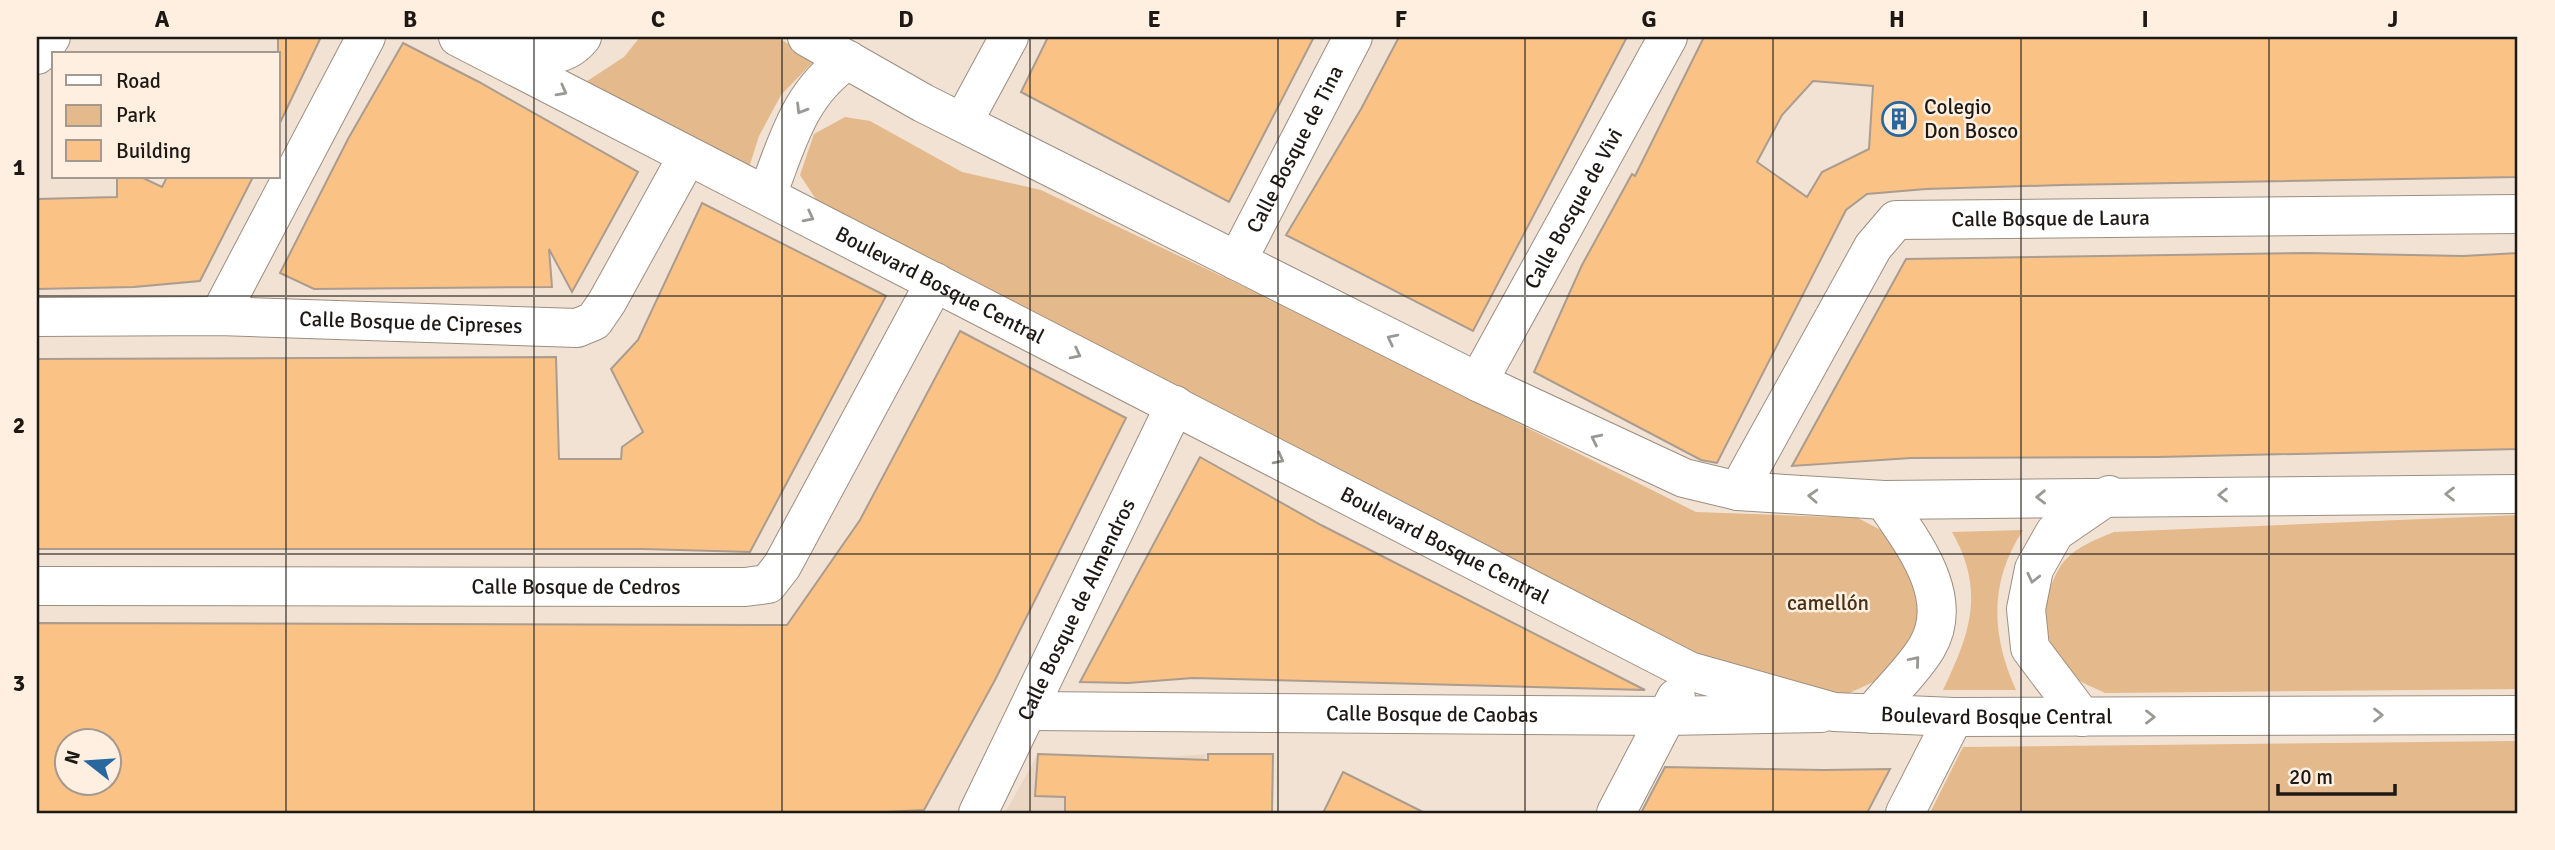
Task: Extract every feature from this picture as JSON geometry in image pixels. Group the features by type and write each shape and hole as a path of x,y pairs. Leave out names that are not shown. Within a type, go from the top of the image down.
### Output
{"street":[{"path":"37,55 51,37"},
{"path":"219,316 366,37"},
{"path":"465,40 552,55 572,49 582,37"},
{"path":"807,37 923,103 1237,261 1478,382 1684,478 1738,491 1884,500 2109,495 2518,494"},
{"path":"963,122 1009,37"},
{"name":"Calle Bosque de Tina","path":"1237,261 1353,37"},
{"name":"Calle Bosque de Vivi","path":"1478,382 1668,37"},
{"name":"Boulevard Bosque Central","path":"465,40 687,157 767,195 1689,671 1834,712 1954,717 2518,715"},
{"path":"767,195 797,115 811,93 834,69 848,61"},
{"name":"Calle Bosque de Cipreses","path":"37,317 219,316 578,328 594,321 607,302 687,157"},
{"name":"Calle Bosque de Laura","path":"1738,491 1873,247 1896,220 2518,214"},
{"name":"Calle Bosque de Cedros","path":"37,586 745,587 768,584 782,566 935,282"},
{"name":"Calle Bosque de Almendros","path":"978,813 1030,711 1175,405"},
{"path":"2082,717 2030,648 2026,609 2034,569 2055,532 2109,495"},
{"path":"1872,714 1928,646 1937,610 1932,576 1884,500"},
{"path":"1616,813 1689,671"},
{"name":"Calle Bosque de Caobas","path":"1030,711 1667,716 1834,712"},
{"path":"1905,813 1954,717"}],"shaded area":[{"path":"1038,754 1152,758 1208,754 1194,769 1194,813 1005,813"}],"green space":[{"path":"640,37 776,37 816,59 781,95 759,136 747,174 578,87 624,57"},
{"name":"camellón","path":"845,117 870,121 962,172 1041,190 1259,294 1696,512 1858,518 1892,536 1915,568 1922,611 1908,649 1880,679 1843,696 1695,654 827,216 800,175 814,134"},
{"path":"2518,515 2518,689 2105,693 2072,675 2054,651 2049,637 2046,623 2048,595 2060,567 2077,550 2114,532"},
{"path":"2023,530 2004,569 1997,609 2002,649 2016,690 1943,690 1961,649 1970,611 1968,573 1952,532"},
{"path":"2518,741 2518,813 1930,813 1963,747"}],"building":[{"path":"278,37 321,37 280,123 280,52"},
{"path":"1048,37 1314,37 1229,202 1021,92"},
{"path":"1399,37 1627,37 1473,331 1286,235 1361,109"},
{"path":"1704,37 2518,37 2518,177 2062,185 1926,189 1867,194 1846,210 1717,463 1701,460 1534,372 1582,265 1632,174 1635,176","holes":["1813,81 1873,86 1869,149 1822,172 1807,197 1757,162 1782,115"]},
{"path":"403,43 479,82 638,172 572,292 549,249 552,287 314,289 280,273 348,139"},
{"path":"117,178 143,178 162,187 166,178 252,178 200,281 134,287 37,289 37,199 117,197"},
{"path":"702,203 886,296 750,552 643,549 37,549 37,359 556,357 559,459 621,459 622,447 643,432 611,369 638,340"},
{"path":"2308,253 2463,256 2518,253 2518,449 2158,457 1911,458 1792,466 1906,259"},
{"path":"960,331 1126,418 995,680 924,810 865,813 37,813 37,623 787,625 860,520"},
{"path":"1200,457 1321,525 1645,690 1193,678 1128,683 1080,682"},
{"path":"1038,754 1208,760 1208,754 1273,754 1272,813 1065,813 1065,797 1035,796"},
{"path":"1665,767 1890,769 1867,813 1641,813"},
{"path":"1343,772 1425,813 1323,813"}],"place":[{"name":"Colegio Don Bosco","path":"1899,119"}]}
